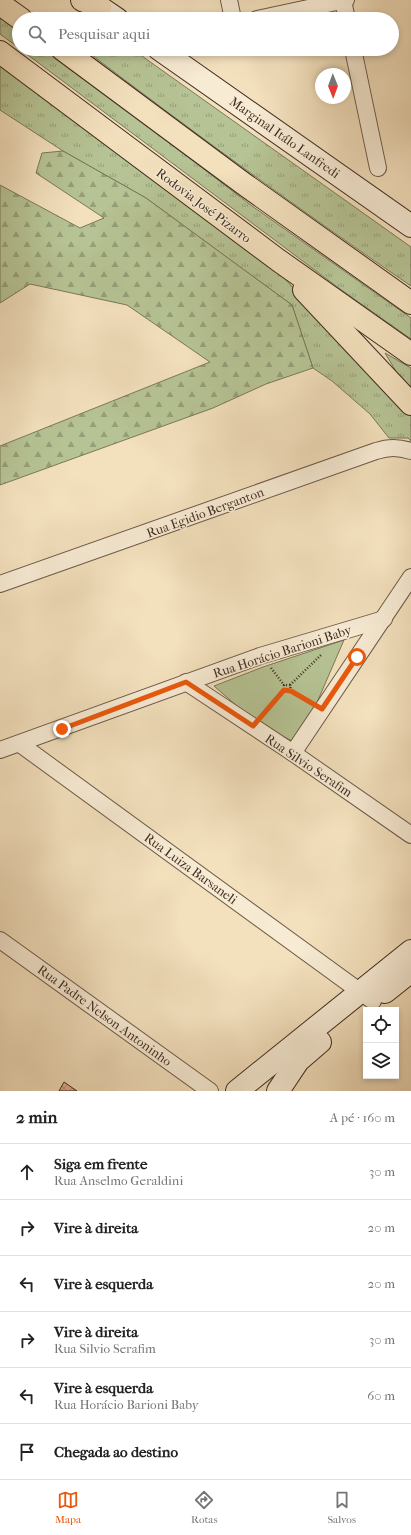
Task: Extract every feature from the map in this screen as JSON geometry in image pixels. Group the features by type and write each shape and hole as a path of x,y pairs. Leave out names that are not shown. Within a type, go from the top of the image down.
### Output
{"main road":[{"path":"0,4 12,13"},
{"name":"Rodovia José Pizarro","path":"0,52 278,260 411,354"},
{"path":"71,56 244,184 411,303"},
{"name":"Marginal Itálo Lanfredi","path":"169,56 411,226"},
{"path":"278,260 321,309 411,404"},
{"path":"278,1091 298,1061 367,996 411,951"},
{"path":"237,1091 367,996 411,971"}],"street":[{"path":"229,0 232,12"},
{"path":"289,12 345,0 346,12"},
{"path":"354,56 378,168"},
{"name":"Rua Egidio Berganton","path":"0,584 376,451 389,447 402,448 411,451"},
{"path":"292,752 384,619 411,577"},
{"name":"Rua Horácio Barioni Baby","path":"0,750 260,656 384,619"},
{"name":"Rua Silvio Serafim","path":"186,682 292,752 411,836"},
{"name":"Rua Luiza Barsaneli","path":"20,744 367,996"},
{"name":"Rua Padre Nelson Antoninho","path":"0,940 210,1091"}],"path":[{"path":"253,726 284,690 284,685 290,685 322,654"},
{"path":"290,685 291,691"},
{"path":"284,690 291,691 322,709"}],"green space":[{"path":"0,14 12,23 12,43 0,34"},
{"path":"29,56 56,56 252,206 411,318 411,339 340,289"},
{"path":"93,56 142,56 411,247 411,286 246,170"},
{"path":"0,62 270,263 411,414 411,441 408,438 389,438 370,414 332,381 313,368 292,305 146,198 63,151 0,110"},
{"path":"63,151 146,198 292,305 313,368 266,384 213,408 0,485 0,446 210,362 127,305 30,284 0,303 0,185 80,228 104,218 36,173 42,153"},
{"path":"385,353 411,368 411,391 400,378"},
{"path":"344,640 315,707 292,741 253,720 214,686 263,667"}],"building":[{"path":"64,1082 77,1091 59,1091"}],"route":[{"path":"62,729 186,682 253,726 284,690 291,691 322,709 357,657"}]}
